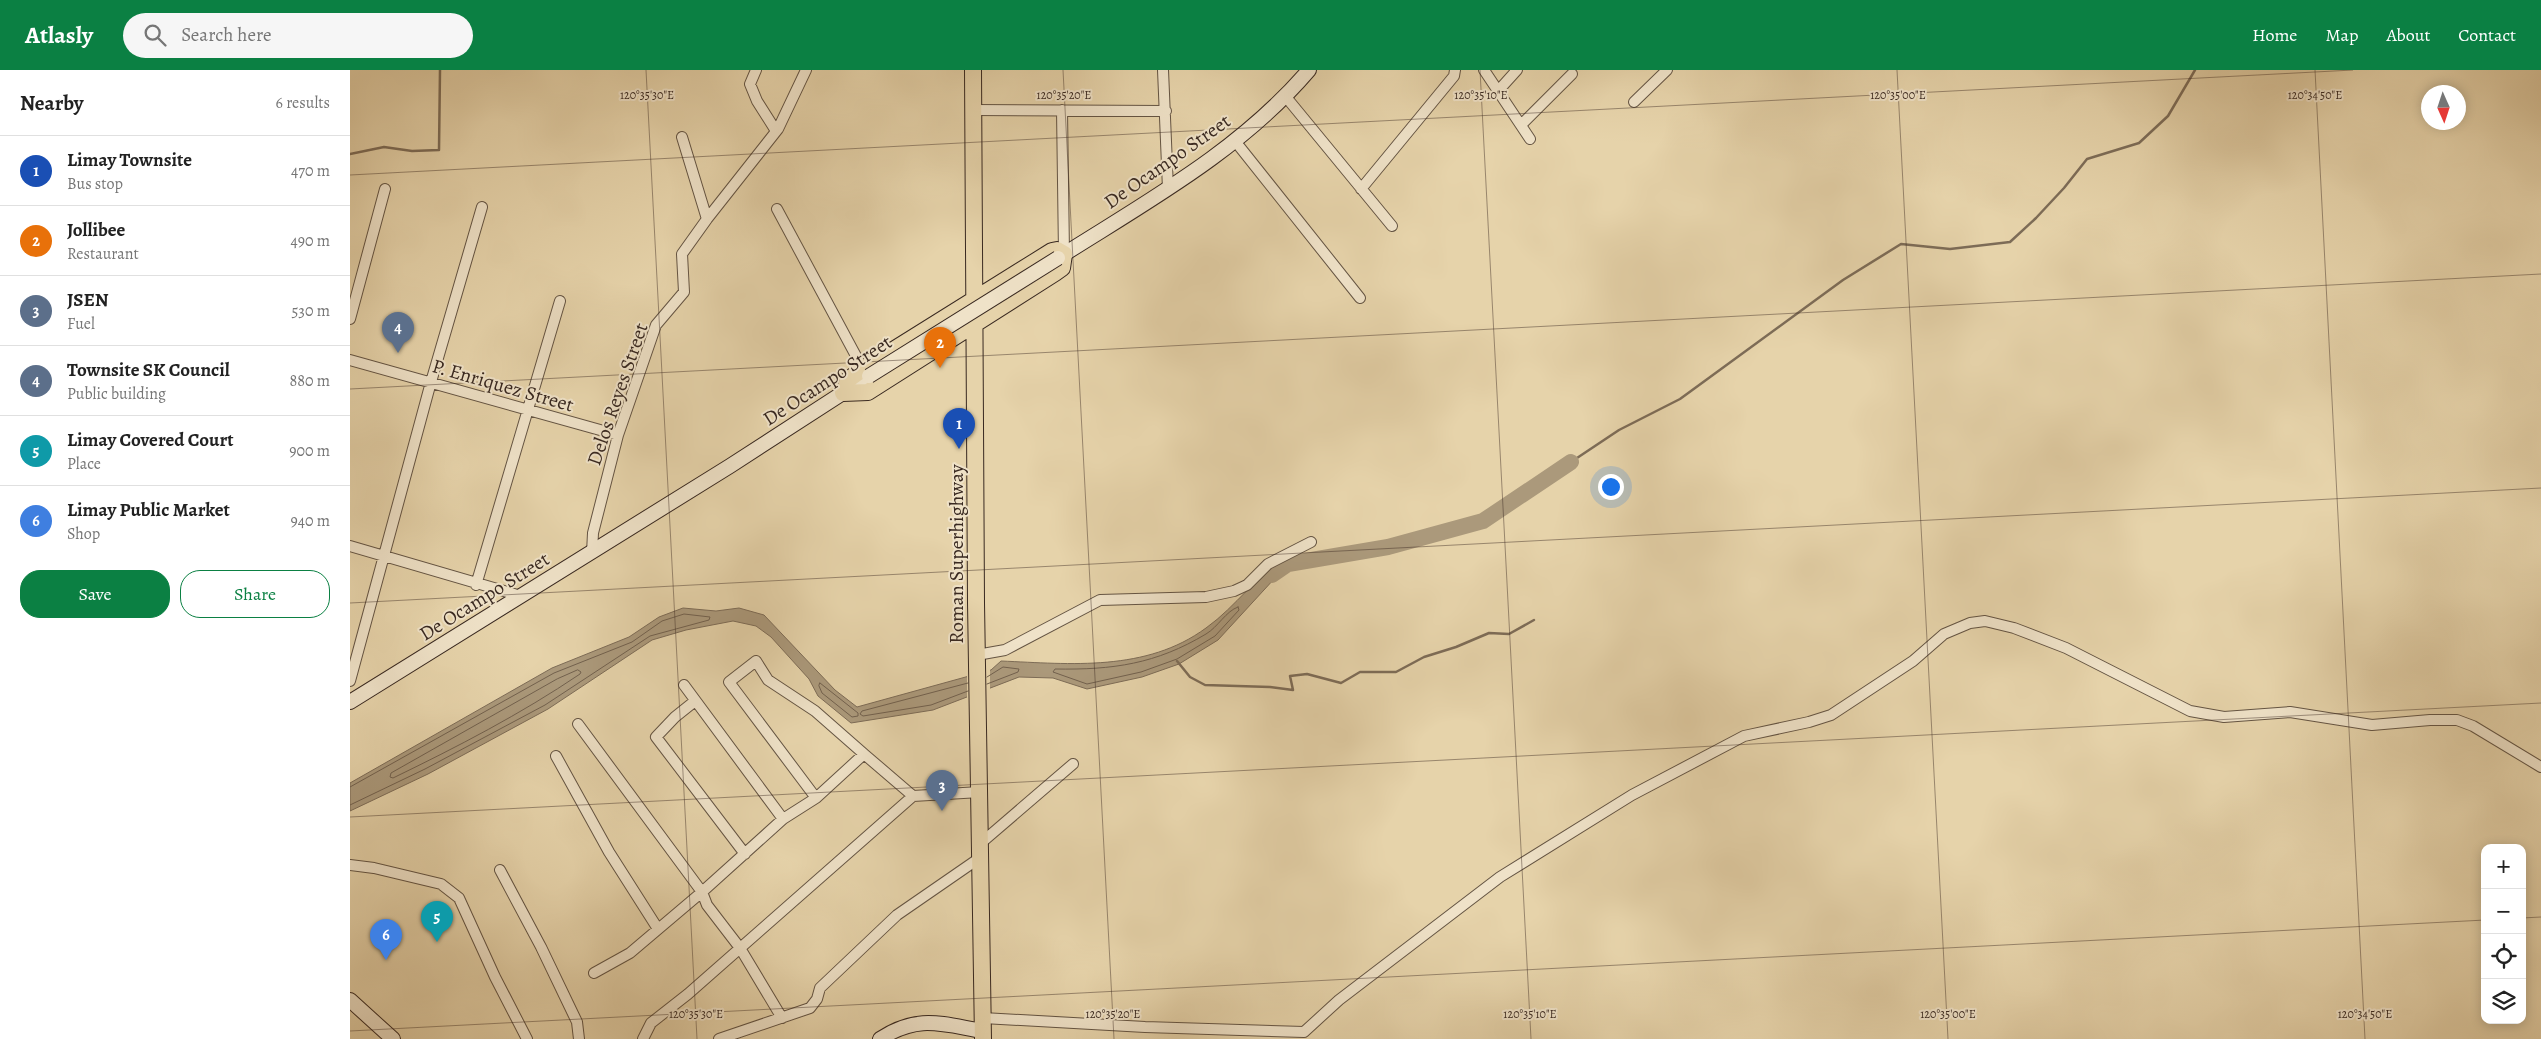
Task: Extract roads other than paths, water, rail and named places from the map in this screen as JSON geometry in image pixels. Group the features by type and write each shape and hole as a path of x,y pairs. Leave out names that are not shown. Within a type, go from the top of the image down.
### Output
{"main road":[{"name":"Roman Superhighway","path":"973,70 976,323 974,356 977,449 978,724 983,1029"},
{"path":"1057,250 1061,256 1060,270 868,392 843,393 849,379 866,372 975,297 1052,251 1057,250"}],"street":[{"path":"756,70 750,84 756,101 776,131"},
{"path":"707,219 776,131 806,70"},
{"path":"1163,70 1168,189"},
{"name":"De Ocampo Street","path":"866,372 1061,256 1168,189 1235,141 1286,97 1309,70"},
{"path":"1361,189 1454,76 1455,70"},
{"path":"1484,70 1530,140"},
{"path":"1498,91 1517,70"},
{"path":"1634,102 1667,70"},
{"path":"1520,126 1573,75"},
{"path":"1286,97 1392,226"},
{"path":"973,110 1166,111"},
{"path":"1061,256 1062,110"},
{"path":"682,137 707,219"},
{"path":"1235,141 1360,298"},
{"path":"350,319 385,189"},
{"path":"350,681 431,382 482,207"},
{"path":"777,209 866,372"},
{"name":"Delos Reyes Street","path":"592,553 592,533 618,435 656,325 684,292 682,254 707,219"},
{"path":"476,585 560,301"},
{"name":"P. Enriquez Street","path":"350,360 618,435"},
{"name":"De Ocampo Street","path":"350,702 592,553 843,393"},
{"path":"978,662 1005,650 1100,600 1206,597 1234,591 1247,584 1268,564 1311,542"},
{"path":"350,546 476,585 521,596"},
{"path":"880,1039 897,1028 915,1022 983,1029 1145,1027 1304,1032 1339,1000 1500,877 1624,800 1744,736 1832,715 1913,661 1944,634 1970,623 1985,621 2014,628 2066,648 2190,711 2224,717 2290,712 2372,725 2430,720 2457,720 2473,726 2541,766"},
{"path":"816,798 729,682 756,661 768,680 815,711 913,796"},
{"path":"684,685 783,819"},
{"path":"695,701 675,717 656,737 744,854"},
{"path":"578,724 702,892 707,905 740,948 782,1018"},
{"path":"594,973 630,953 702,892 783,819 816,798 864,754"},
{"path":"556,756 609,852 658,929"},
{"path":"719,1039 810,1008 817,999 820,988 896,915 981,850 1073,764"},
{"path":"643,1039 651,1023 740,948 913,796 980,792"},
{"path":"350,865 374,868 441,884 459,898 495,977 528,1039"},
{"path":"500,870 541,946 577,1022 579,1039"},
{"path":"350,1000 393,1039"}],"water":[{"path":"1290,557 1293,569 1275,578 1218,640 1179,664 1142,677 1087,689 1053,678 1019,677 933,710 851,723 818,696 809,679 771,637 756,626 733,621 686,630 652,640 548,709 428,774 350,811 350,783 552,668 629,637 659,617 683,608 716,611 739,608 764,615 835,690 857,707 991,670 1001,661 1107,662 1133,659 1158,652 1183,642 1206,628 1267,572"}],"waterway":[{"path":"350,154 384,147 412,151 439,150 440,70"},
{"path":"1571,462 1619,430 1680,399 1843,280 1901,244 1950,249 2010,242 2064,188 2087,159 2139,143 2168,116 2195,70"},
{"path":"1272,575 1288,564 1388,547 1483,521 1571,462"},
{"path":"1177,661 1190,677 1205,685 1270,687 1293,690 1290,676 1307,674 1341,683 1360,672 1396,672 1424,657 1456,647 1489,633 1509,634 1534,620"}],"place":[{"name":"Townsite SK Council","path":"398,353"},
{"name":"Jollibee","path":"940,368"},
{"name":"Limay Townsite","path":"959,449"},
{"name":"JSEN","path":"942,811"},
{"name":"Limay Covered Court","path":"437,942"},
{"name":"Limay Public Market","path":"386,960"}]}
